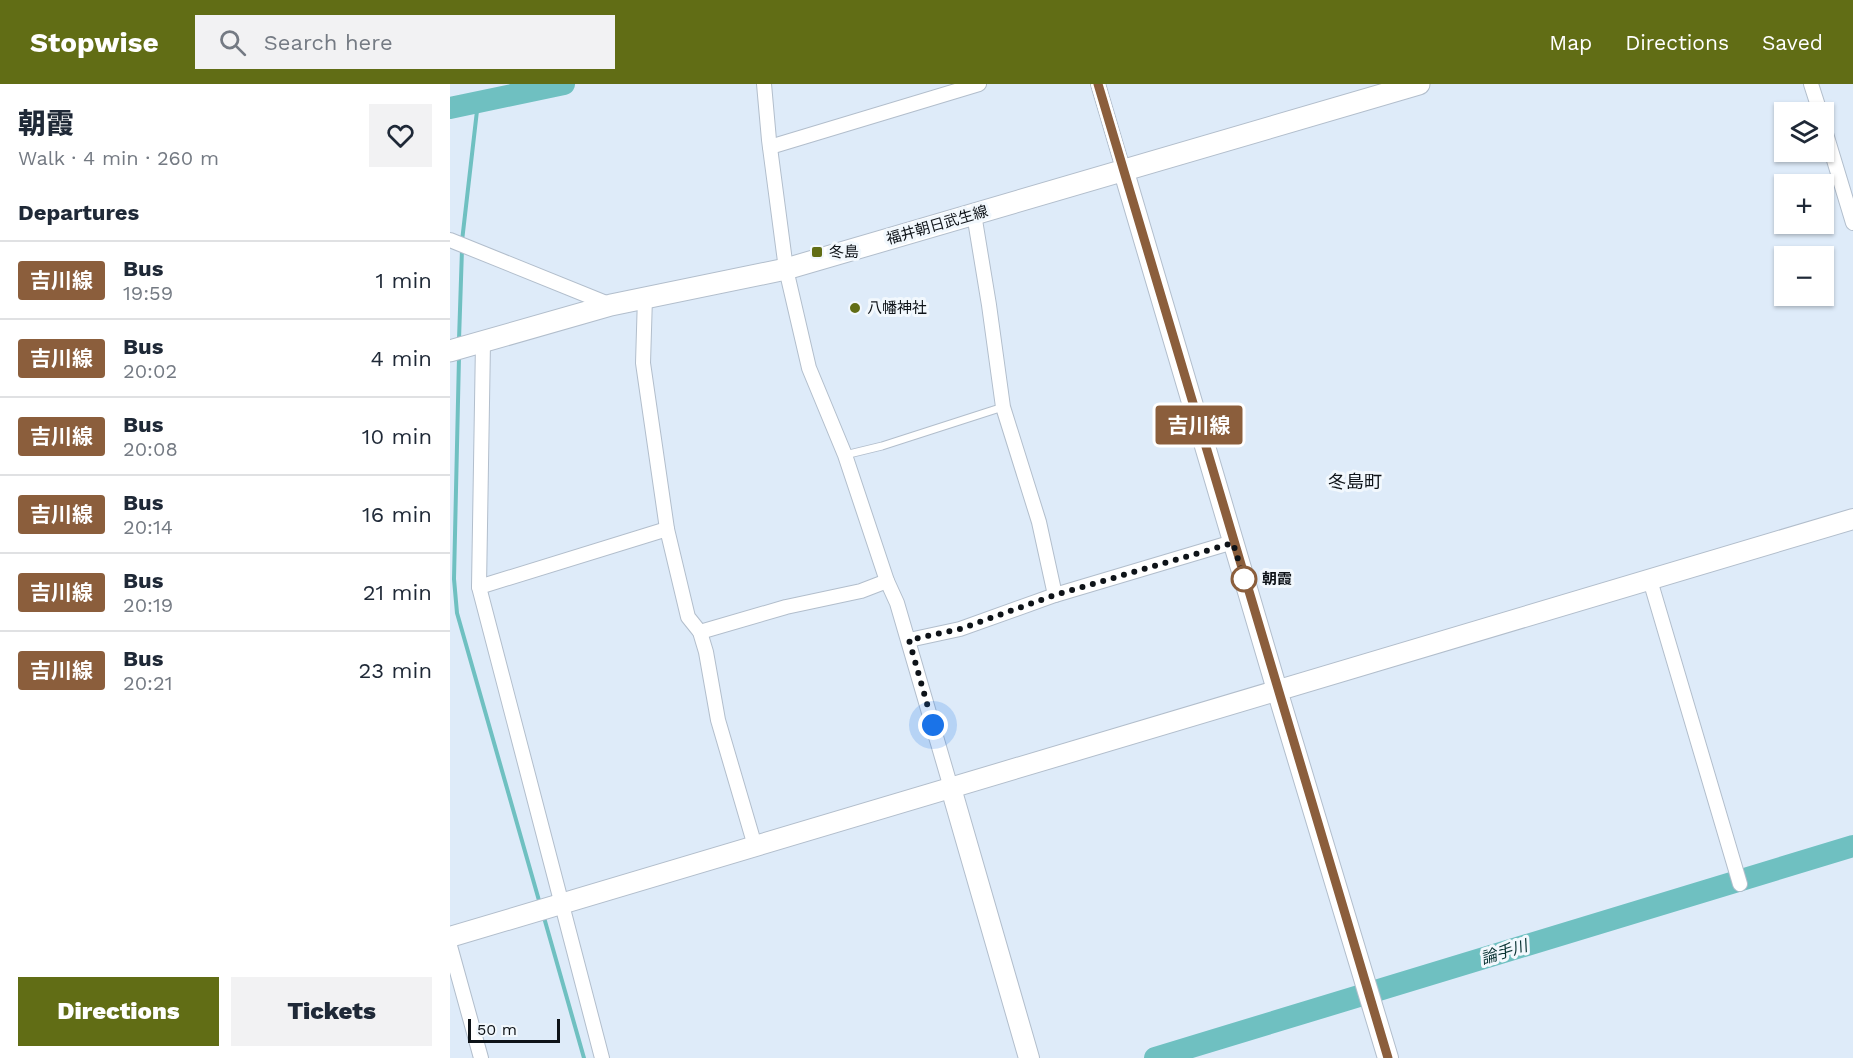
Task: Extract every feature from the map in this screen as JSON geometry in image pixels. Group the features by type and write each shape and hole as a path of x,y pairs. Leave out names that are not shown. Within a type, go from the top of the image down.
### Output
{"main road":[{"name":"福井朝日武生線","path":"450,351 611,305 786,269 1419,84"}],"street":[{"path":"764,84 786,269 809,368 845,455 887,582 897,603 909,640 1029,1058"},
{"path":"770,147 954,88 979,84"},
{"path":"1098,84 1388,1058"},
{"path":"1811,84 1817,102"},
{"path":"1834,155 1849,198 1853,223"},
{"path":"974,214 1003,407 1039,522 1055,595"},
{"path":"450,240 611,305"},
{"path":"645,297 643,363 667,529 688,617 700,632 706,652 718,720 756,846"},
{"path":"480,342 479,587 552,906 602,1058"},
{"path":"450,937 1853,519"},
{"path":"479,587 667,529"},
{"path":"909,640 960,629 1055,595 1233,543"},
{"path":"1650,580 1739,881"},
{"path":"700,632 786,607 861,591 887,582"},
{"path":"450,946 481,1058"}],"lane":[{"path":"845,455 882,446 1003,407"}],"waterway":[{"path":"450,108 564,84"},
{"path":"462,241 478,102"},
{"path":"459,340 462,249"},
{"path":"459,357 454,579 457,613 540,904"},
{"name":"論手川","path":"1155,1058 1853,846"},
{"path":"543,914 584,1058"}],"bus line":[{"name":"吉川線","path":"1098,84 1388,1058"}],"place":[{"name":"冬島","path":"817,252"},
{"name":"八幡神社","path":"855,308"},
{"name":"朝霞","path":"1244,579"}],"district":[{"name":"冬島町","path":"1355,481"}],"route":[{"path":"933,725 909,640 960,629 1055,595 1233,543 1246,585 1244,579"}]}
